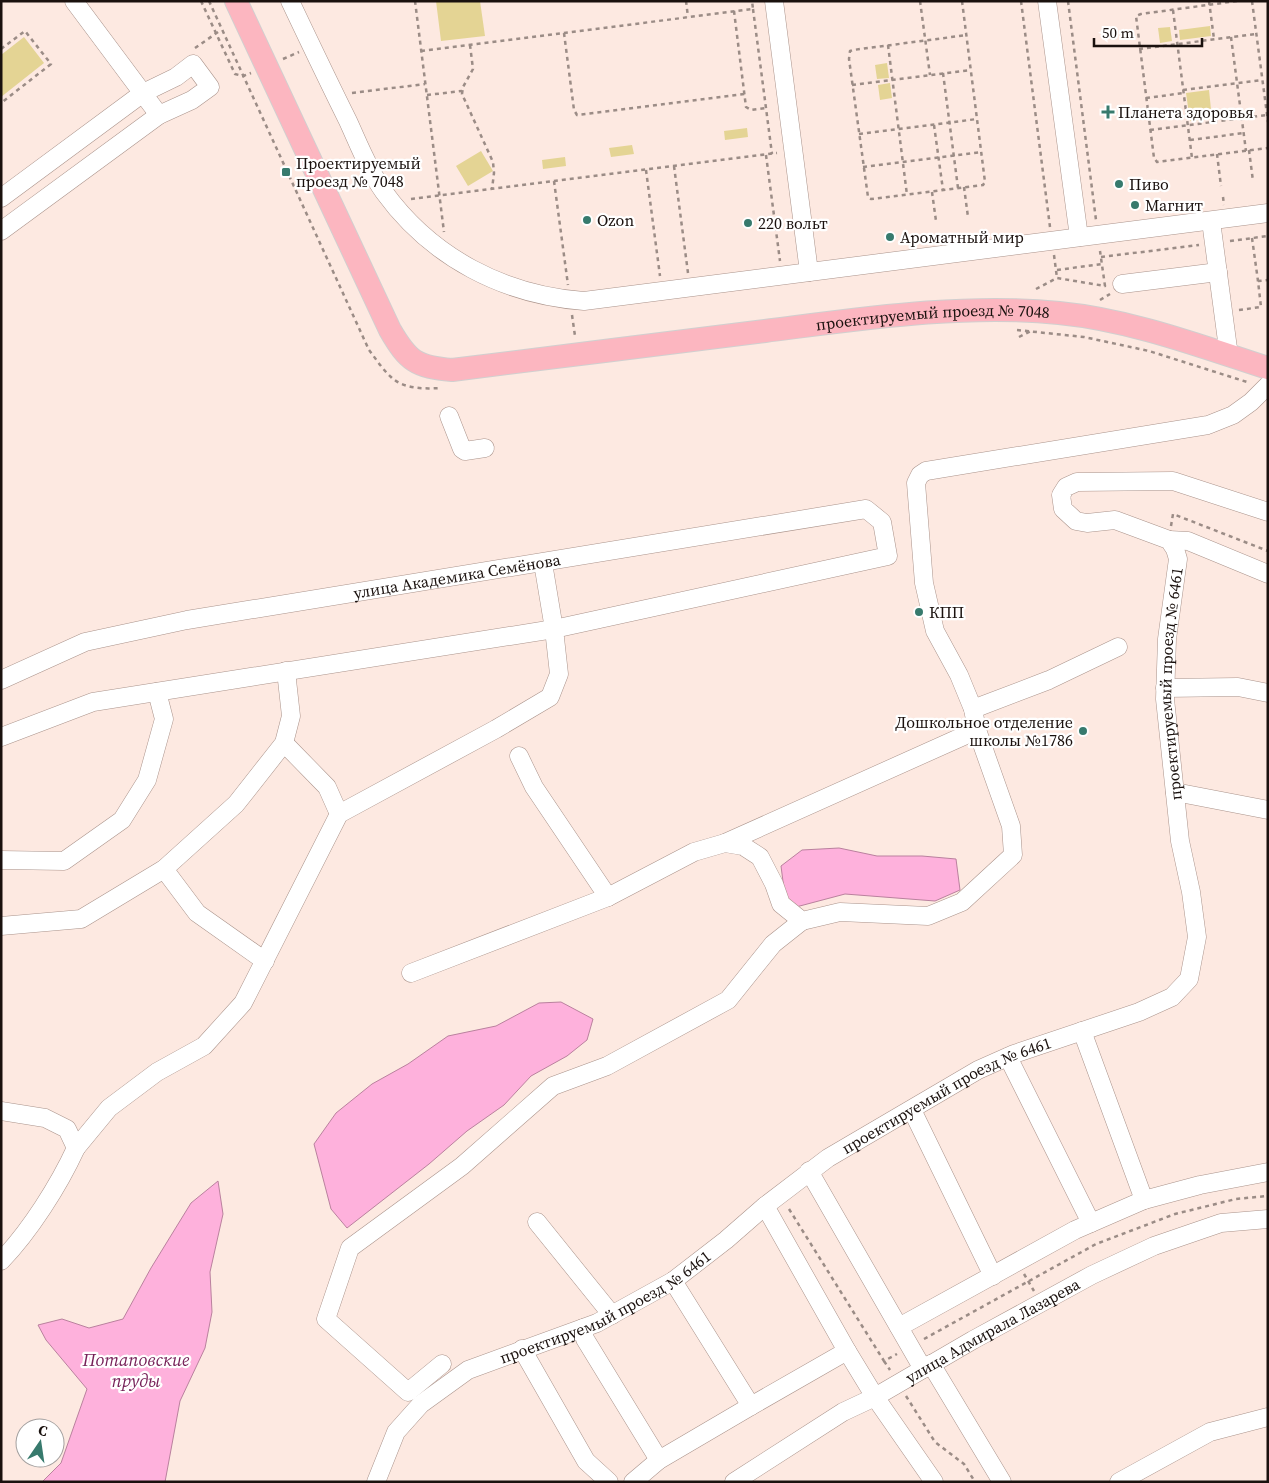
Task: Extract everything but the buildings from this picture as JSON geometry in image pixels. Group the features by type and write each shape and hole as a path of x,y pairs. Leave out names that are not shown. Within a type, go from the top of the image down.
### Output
{"main road":[{"name":"проектируемый проезд № 7048","path":"236,1 390,330 399,346 412,360 429,368 452,370 858,319 998,309 1052,312 1094,318 1143,329 1268,368"}],"street":[{"path":"74,1 159,115"},
{"path":"290,1 374,176 383,191 411,224 431,243 451,257 495,281 545,296 566,292 584,301 808,265 1048,233 1079,237 1268,213"},
{"path":"774,1 808,265"},
{"path":"1047,1 1079,237"},
{"path":"1,198 143,93 176,77 193,64 210,87 192,100 159,115 1,231"},
{"path":"1211,221 1229,356"},
{"path":"1122,284 1218,272"},
{"path":"442,1364 408,1392 326,1319 350,1248 462,1166 553,1086 607,1066 728,1000 773,944 802,921 840,912 928,916 962,902 1013,855 1011,826 977,730 972,709 959,675 935,631 924,582 916,483 920,475 926,471 1208,425 1232,415 1251,402 1268,385"},
{"path":"449,416 462,449 465,451 485,448"},
{"path":"1268,512 1173,482 1077,482 1066,487 1062,496 1064,509 1076,521 1087,523 1115,520 1172,545 1188,541 1268,574"},
{"name":"улица Академика Семёнова","path":"1,680 85,642 187,620 866,509 882,522 888,556 554,629"},
{"name":"проектируемый проезд № 6461","path":"376,1482 396,1432 421,1404 468,1370 597,1323 673,1281 726,1240 764,1206 828,1158 978,1070 1008,1057 1139,1012 1172,997 1189,979 1197,937 1191,892 1180,841 1165,688 1167,639 1178,559 1172,545"},
{"path":"1,1261 63,1175 76,1148 109,1108 157,1072 204,1046 243,1003 339,814 550,698 559,674 543,563"},
{"path":"1,736 93,702 554,629"},
{"path":"972,709 1049,680 1118,647"},
{"path":"1,926 81,919 164,869 236,804 284,743 291,716 286,671"},
{"path":"1165,688 1238,687 1268,693"},
{"path":"1,860 64,861 122,820 147,780 164,719 157,692"},
{"path":"411,973 608,897 694,852 725,843 977,730"},
{"path":"284,743 326,787 339,814"},
{"path":"519,756 534,787 608,897"},
{"path":"1175,792 1268,810"},
{"path":"725,843 743,846 760,857 774,884 781,904 802,921"},
{"path":"164,869 197,913 265,961"},
{"path":"1082,1031 1144,1200"},
{"path":"1008,1057 1091,1223"},
{"path":"912,1110 993,1276"},
{"path":"1,1111 45,1118 67,1129 76,1148"},
{"path":"810,1171 899,1327 1002,1482"},
{"path":"899,1327 1091,1223 1144,1200 1200,1185 1268,1172"},
{"path":"764,1206 846,1351 875,1397 934,1482"},
{"name":"улица Адмирала Лазарева","path":"734,1482 843,1412 875,1397 1092,1275 1154,1246 1221,1223 1268,1219"},
{"path":"537,1222 612,1315"},
{"path":"673,1281 751,1406"},
{"path":"583,1328 585,1339 659,1460"},
{"path":"522,1349 586,1462 609,1482"},
{"path":"633,1482 659,1460 846,1351"},
{"path":"1119,1482 1210,1432 1268,1417"}],"path":[{"path":"201,1 235,74 243,76 209,1"},
{"path":"415,1 445,236 439,230"},
{"path":"686,1 688,17"},
{"path":"752,1 772,154"},
{"path":"920,1 930,75"},
{"path":"962,1 986,182 983,185 871,199 868,197 863,167 852,85 850,52 853,50 966,35"},
{"path":"1021,1 1048,233 1057,278 1036,289"},
{"path":"1237,1 1209,3 1136,16 1155,161 1268,148"},
{"path":"1252,1 1268,122"},
{"path":"1209,3 1214,39"},
{"path":"421,51 753,9"},
{"path":"1173,10 1192,158"},
{"path":"734,11 748,109 766,108"},
{"path":"1,50 25,31 51,64 1,103"},
{"path":"564,33 574,110 577,115 745,94"},
{"path":"1139,49 1256,34"},
{"path":"1231,37 1244,133 1253,181"},
{"path":"470,45 473,69 462,90 464,102 493,162 492,189"},
{"path":"888,45 907,195"},
{"path":"852,85 971,70"},
{"path":"943,73 958,188"},
{"path":"1146,98 1262,80"},
{"path":"350,94 425,84"},
{"path":"427,95 462,90"},
{"path":"1150,130 1267,115"},
{"path":"859,134 977,119"},
{"path":"934,124 943,190"},
{"path":"1190,140 1244,133"},
{"path":"415,206 409,200 794,151"},
{"path":"863,167 982,152"},
{"path":"766,154 780,262 808,265"},
{"path":"1217,154 1221,186"},
{"path":"674,166 688,274 697,273"},
{"path":"646,169 660,278 652,278"},
{"path":"554,181 568,286 566,292 575,336"},
{"path":"964,187 968,217"},
{"path":"932,192 936,222"},
{"path":"1224,206 1232,205"},
{"path":"1101,257 1268,236"},
{"path":"1237,310 1261,307 1252,238"},
{"path":"1056,270 1102,264"},
{"path":"1258,281 1268,280"},
{"path":"1017,1262 1041,1303"},
{"path":"884,1361 935,1442 964,1464 975,1482"}],"shaded area":[{"path":"436,1 480,1 485,36 441,41"},
{"path":"1210,26 1211,36 1180,40 1179,30"},
{"path":"1170,27 1172,41 1160,43 1158,28"},
{"path":"24,37 44,63 1,97 1,55"},
{"path":"887,63 889,78 877,79 875,65"},
{"path":"890,83 892,98 880,100 878,85"},
{"path":"1209,90 1212,119 1190,121 1186,93"},
{"path":"747,128 748,137 725,140 724,131"},
{"path":"632,145 634,154 611,157 609,148"},
{"path":"481,151 493,171 468,186 456,166"},
{"path":"565,157 566,166 543,169 542,160"}],"water":[{"path":"839,848 877,856 922,856 956,859 960,890 935,901 845,894 796,907 785,897 781,866 802,850"},
{"path":"561,1002 593,1019 587,1040 567,1056 531,1076 504,1105 467,1131 429,1164 347,1228 331,1209 314,1144 336,1113 372,1084 408,1064 448,1036 496,1026 539,1003"},
{"name":"Потаповские пруды","path":"218,1181 223,1214 210,1272 212,1312 205,1348 180,1401 165,1482 42,1482 56,1468 65,1468 65,1452 87,1389 46,1340 38,1325 62,1319 89,1328 123,1319 151,1268 191,1203"}],"place":[{"name":"Планета здоровья","path":"1108,112"},
{"name":"Проектируемый проезд № 7048","path":"286,172"},
{"name":"Пиво","path":"1119,184"},
{"name":"Магнит","path":"1135,205"},
{"name":"Ozon","path":"587,220"},
{"name":"220 вольт","path":"748,223"},
{"name":"Ароматный мир","path":"890,237"},
{"name":"КПП","path":"919,612"},
{"name":"Дошкольное отделение школы №1786","path":"1083,731"}]}
